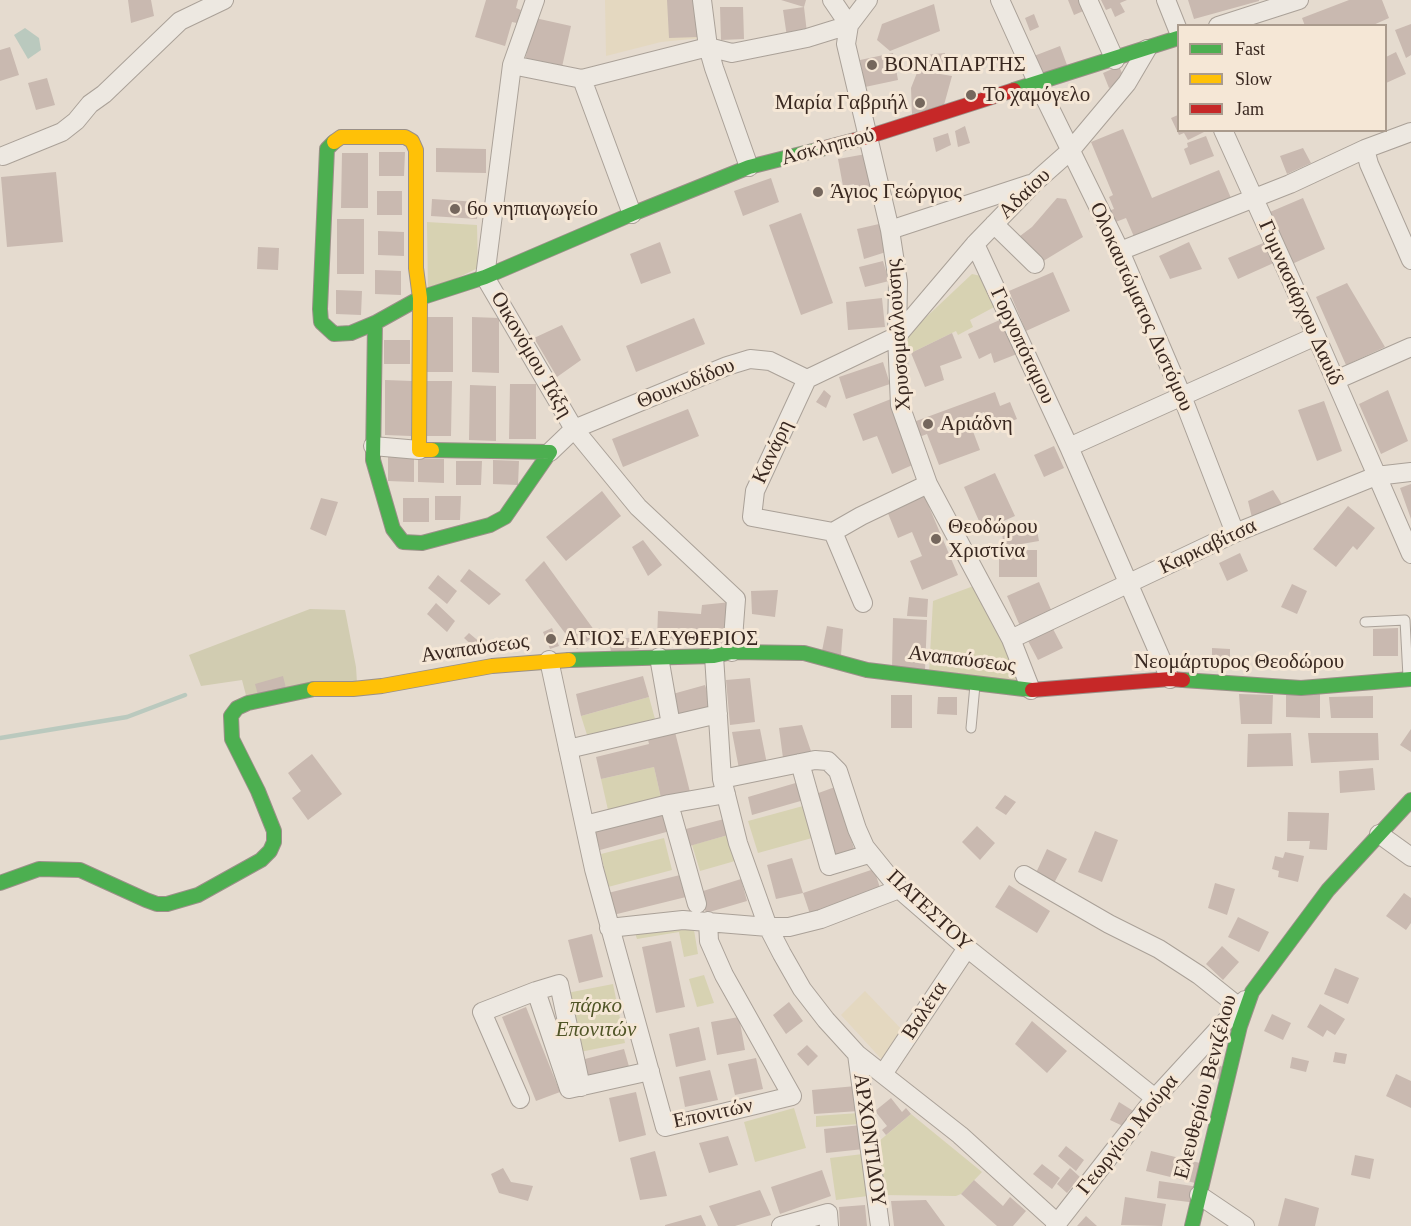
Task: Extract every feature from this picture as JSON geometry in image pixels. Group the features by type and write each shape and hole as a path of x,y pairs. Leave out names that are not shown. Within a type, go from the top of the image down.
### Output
{"street":[{"path":"3,156 62,132 180,21 224,0"},
{"name":"Οικονόμου Τάξη","path":"535,0 512,65 485,277 574,429 638,507 736,599 732,652"},
{"path":"702,0 708,47 749,166"},
{"path":"832,0 849,25"},
{"path":"512,65 582,80 708,47 732,53 807,38 849,25 868,0"},
{"name":"Ολοκαυτώματος Διστόμου","path":"1000,0 1038,84 1120,251 1182,396 1235,533"},
{"path":"1088,0 1115,60"},
{"path":"1166,0 1177,25"},
{"path":"1224,24 1299,0"},
{"name":"Χρυσομαλλούσης","path":"849,25 846,44 890,230 898,282 897,336 900,405 928,484 1011,639 1031,690"},
{"name":"Ασκληπιού","path":"420,298 416,268 416,150 412,141 405,137 341,137 327,149 320,309 321,322 327,329 341,334 351,333 375,323 420,298 485,277 749,166 867,137 1177,39"},
{"name":"Αδαίου","path":"897,336 975,244 1035,182 1071,151 1127,83 1146,49"},
{"path":"582,80 633,214"},
{"name":"Γυμνασιάρχου Δαυίδ","path":"1223,132 1336,380 1411,554"},
{"path":"1120,251 1252,197 1290,184 1411,132"},
{"path":"1365,150 1411,260"},
{"path":"890,230 1035,182"},
{"path":"994,224 1035,264"},
{"name":"Γοργοπόταμου","path":"975,244 1069,447 1170,680"},
{"path":"419,450 420,298"},
{"path":"375,323 373,460 393,529 403,542 422,543 490,525 505,517 550,452 574,429"},
{"path":"807,379 897,336"},
{"path":"1069,447 1316,336"},
{"path":"1336,380 1411,347"},
{"name":"Θουκυδίδου","path":"574,429 727,366 750,359 770,361 807,379"},
{"name":"Κανάρη","path":"807,379 755,491 752,518 833,532"},
{"path":"374,446 419,450 550,452"},
{"name":"Καρκαβίτσα","path":"1011,639 1235,533 1376,476 1411,472"},
{"path":"863,603 833,532 928,484"},
{"name":"Αναπαύσεως","path":"0,883 39,869 80,870 156,904 167,904 198,895 261,860 270,851 274,842 274,831 258,791 232,740 231,716 237,708 248,703 308,689 353,689 382,686 492,666 549,660 714,656 732,652 804,653 867,670 1031,690"},
{"path":"714,656 724,787 738,843 768,927 802,988 826,1020 857,1054 960,1136 1056,1225"},
{"path":"659,657 671,725"},
{"name":"Επονιτών","path":"549,660 609,928 665,1127 792,1096 724,975 709,941 708,921"},
{"name":"Νεομάρτυρος Θεοδώρου","path":"1031,690 1170,680 1301,688 1409,680"},
{"path":"568,749 718,714"},
{"name":"ΠΑΤΕΣΤΟΥ","path":"585,825 669,804 800,763 815,760 828,761 838,771 857,830 869,854 899,888 967,948 1155,1098"},
{"path":"800,763 829,866 869,854"},
{"name":"Ελευθερίου Βενιζέλου","path":"1192,1226 1234,1048 1243,1014 1252,992 1329,890 1411,800"},
{"path":"669,804 697,904"},
{"path":"1379,834 1411,858"},
{"path":"1024,875 1109,924 1159,949 1200,975 1239,1007"},
{"path":"609,928 684,920 768,927 803,925 899,888"},
{"name":"Βαλέτα","path":"883,1074 967,948"},
{"path":"520,1099 482,1012 559,984 580,1087"},
{"path":"536,991 569,1089 650,1071"},
{"name":"Γεωργίου Μούρα","path":"1056,1225 1155,1098 1252,992"},
{"path":"1206,1042 1234,1048"},
{"name":"ΑΡΧΟΝΤΙΔΟΥ","path":"857,1054 880,1226"},
{"path":"1199,1195 1245,1226"},
{"path":"781,1226 828,1220"}],"lane":[{"path":"1365,622 1404,620 1409,680"},
{"path":"971,728 975,683"}],"shaded area":[{"path":"605,0 699,0 702,38 661,42 606,56"},
{"path":"25,28 39,38 41,50 28,59 14,35"},
{"path":"310,609 345,610 357,683 248,703 242,680 201,686 189,655"},
{"path":"865,991 905,1033 885,1063 841,1015"}],"green space":[{"path":"427,222 477,225 478,268 428,292"},
{"path":"972,274 985,277 998,305 970,320 973,327 958,335 956,331 911,353 904,338"},
{"path":"979,584 1024,686 929,672 933,601"},
{"path":"649,697 655,719 588,738 581,716"},
{"path":"654,767 661,798 608,810 601,779"},
{"path":"803,806 812,838 758,853 748,821"},
{"path":"728,835 735,861 700,871 692,845"},
{"path":"664,838 672,870 608,887 601,854"},
{"path":"693,924 698,954 684,957 679,932 637,939 635,933"},
{"path":"704,975 714,1003 697,1007 689,979"},
{"name":"πάρκο Επονιτών","path":"613,984 625,1043 580,1052 567,993"},
{"path":"794,1108 806,1148 755,1162 744,1122"},
{"path":"859,1113 860,1124 816,1127 816,1116"},
{"path":"911,1114 982,1172 961,1194 956,1196 881,1195 878,1142"},
{"path":"863,1154 868,1196 836,1200 830,1158"}],"building":[{"path":"128,0 151,0 154,16 131,23"},
{"path":"486,0 518,0 516,8 521,10 517,23 512,22 505,46 475,37"},
{"path":"667,0 698,0 699,37 669,38"},
{"path":"781,0 806,0 804,7"},
{"path":"1068,0 1084,0 1088,9 1074,15"},
{"path":"1101,0 1127,0 1120,3 1125,12 1115,17 1111,8 1106,10"},
{"path":"1188,0 1259,0 1259,1 1194,19"},
{"path":"1349,0 1382,0 1389,18 1376,24 1304,24 1302,18"},
{"path":"934,4 940,31 890,51 877,40 882,24"},
{"path":"720,7 743,7 744,39 721,40"},
{"path":"804,7 807,33 787,37 783,10"},
{"path":"1034,14 1039,27 1030,31 1025,18"},
{"path":"535,18 571,26 562,67 525,60"},
{"path":"1411,24 1411,55 1406,58 1395,30"},
{"path":"1060,46 1067,65 1041,75 1034,56"},
{"path":"10,47 19,75 0,81 0,50"},
{"path":"1396,52 1406,74 1387,83 1387,56"},
{"path":"893,53 898,80 865,87 860,60"},
{"path":"945,53 940,74 952,76 944,105 912,114 911,88 924,55"},
{"path":"1119,66 1125,80 1109,88 1103,73"},
{"path":"47,78 55,105 36,110 28,83"},
{"path":"1177,115 1177,131 1171,118"},
{"path":"965,126 970,143 958,147 955,131"},
{"path":"1123,129 1152,198 1219,170 1231,198 1135,239 1126,218 1113,223 1108,211 1114,209 1109,197 1113,195 1091,142"},
{"path":"1178,132 1204,132 1188,140 1184,133 1179,135"},
{"path":"948,133 951,145 936,152 933,138"},
{"path":"1206,136 1214,156 1190,165 1184,149 1188,147 1187,143"},
{"path":"436,148 486,149 486,173 436,172"},
{"path":"1303,148 1311,163 1287,174 1280,156"},
{"path":"379,152 405,152 404,176 379,176"},
{"path":"342,153 368,153 368,208 341,208"},
{"path":"866,154 874,197 857,200 854,184 843,186 838,159"},
{"path":"56,172 63,242 7,247 1,177"},
{"path":"771,178 779,202 743,216 734,191"},
{"path":"377,191 402,191 402,215 377,215"},
{"path":"1057,198 1066,199 1083,237 1040,263 1020,236 1032,227"},
{"path":"1303,198 1325,249 1292,264 1270,212"},
{"name":"6ο νηπιαγωγείο","path":"432,199 478,202 477,219 431,216"},
{"path":"801,213 833,303 801,315 769,225"},
{"path":"337,219 364,219 364,274 337,274"},
{"path":"879,224 886,252 864,259 857,229"},
{"path":"378,231 404,232 404,256 378,255"},
{"path":"1268,241 1278,261 1238,279 1228,258"},
{"path":"660,242 671,273 641,284 630,254"},
{"path":"1189,242 1202,269 1170,279 1159,256"},
{"path":"258,247 279,248 278,270 257,269"},
{"path":"883,261 889,281 865,287 859,267"},
{"path":"375,270 401,271 401,295 375,294"},
{"path":"1053,272 1070,311 1026,331 1009,291"},
{"path":"1347,283 1385,347 1346,365 1316,297"},
{"path":"336,290 362,291 361,315 336,314"},
{"path":"882,298 885,327 848,330 846,302"},
{"path":"426,317 453,317 453,372 426,372"},
{"path":"472,317 499,318 499,373 472,372"},
{"path":"694,318 705,344 636,372 626,346"},
{"path":"1002,319 1017,354 994,363 991,353 979,359 968,334"},
{"path":"562,325 581,360 557,377 534,338"},
{"path":"952,333 962,358 940,366 944,380 925,387 911,353"},
{"path":"384,340 410,340 410,364 384,364"},
{"path":"883,362 890,384 846,399 839,377"},
{"path":"385,380 412,381 411,436 385,435"},
{"path":"425,381 452,381 451,436 424,436"},
{"path":"510,384 536,384 536,439 509,439"},
{"path":"470,385 496,386 496,441 469,440"},
{"path":"824,390 831,396 826,408 816,402"},
{"path":"1388,390 1408,441 1381,454 1359,404"},
{"path":"995,392 1000,406 1010,402 1017,419 999,426 995,417 988,420 984,412 968,418 980,450 939,465 927,434 914,439 908,424"},
{"path":"891,399 917,463 892,474 877,436 863,441 853,414"},
{"path":"1324,401 1342,451 1317,461 1298,410"},
{"path":"688,409 699,436 623,467 612,439"},
{"path":"1054,446 1064,468 1044,477 1034,455"},
{"path":"388,457 414,458 414,482 388,481"},
{"path":"418,458 444,459 444,483 418,482"},
{"path":"493,460 519,461 518,485 493,484"},
{"path":"456,461 482,461 481,485 456,485"},
{"path":"995,473 1015,516 983,530 964,487"},
{"path":"1411,484 1411,519 1400,488"},
{"path":"1273,490 1285,509 1253,522 1248,501"},
{"path":"602,491 621,516 566,561 546,537"},
{"path":"924,495 958,575 922,590 910,561 922,556 912,532 898,538 887,511"},
{"path":"435,496 461,496 460,520 435,520"},
{"path":"321,498 338,502 326,536 310,529"},
{"path":"403,498 429,498 429,522 403,522"},
{"path":"1348,506 1375,528 1357,550 1353,546 1336,567 1313,549"},
{"path":"1035,520 1039,541 1004,547 1001,526"},
{"path":"643,540 662,565 648,576 632,547"},
{"path":"999,550 1037,550 1037,577 999,577"},
{"path":"1240,553 1248,571 1227,581 1219,563"},
{"path":"544,561 597,634 577,649 525,580"},
{"path":"469,569 501,594 489,605 460,581"},
{"path":"438,575 457,591 447,604 428,588"},
{"path":"1039,582 1052,612 1020,626 1007,596"},
{"path":"1292,584 1307,591 1297,614 1281,607"},
{"path":"778,590 775,617 752,614 751,591"},
{"path":"909,597 928,599 927,617 907,616"},
{"path":"731,602 728,645 657,640 658,611 701,614 702,605"},
{"path":"436,603 455,621 447,632 427,614"},
{"path":"893,618 927,620 925,670 892,668"},
{"path":"827,626 843,629 841,655 822,651"},
{"path":"1052,627 1063,648 1038,660 1027,639"},
{"name":"ΑΓΙΟΣ ΕΛΕΥΘΕΡΙΟΣ","path":"552,628 559,646 550,649 543,632"},
{"path":"1398,628 1398,656 1373,656 1373,629"},
{"path":"469,633 482,644 477,650 464,638"},
{"path":"636,637 639,649 611,652 609,640"},
{"path":"502,639 505,648 495,650 493,641"},
{"path":"1212,648 1230,649 1230,669 1212,668"},
{"path":"283,676 286,688 258,695 255,684"},
{"path":"643,676 649,697 581,716 576,694"},
{"path":"750,678 755,722 730,725 726,680"},
{"path":"705,685 712,707 676,718 669,695"},
{"path":"1286,693 1320,694 1320,718 1286,717"},
{"path":"1239,694 1273,695 1272,724 1241,724"},
{"path":"891,695 912,695 912,728 891,728"},
{"path":"1373,696 1373,718 1331,718 1329,697"},
{"path":"938,697 957,697 957,715 937,714"},
{"path":"802,725 812,754 783,758 779,728"},
{"path":"674,728 690,792 661,798 654,767 601,779 596,757 649,744 647,735"},
{"path":"760,729 767,764 739,769 732,732"},
{"path":"1411,729 1411,752 1400,745"},
{"path":"1291,733 1293,766 1247,767 1248,734"},
{"path":"1308,733 1378,733 1379,760 1311,763"},
{"path":"312,754 342,794 308,820 292,798 301,791 288,773"},
{"path":"1373,768 1375,790 1340,793 1339,771"},
{"path":"799,782 804,800 752,815 748,797"},
{"path":"835,787 856,855 832,861 813,795"},
{"path":"1005,795 1016,802 1006,815 995,808"},
{"path":"664,810 670,831 600,850 594,828"},
{"path":"1288,812 1329,813 1327,850 1309,849 1310,841 1287,841"},
{"path":"724,819 728,835 686,847 682,830"},
{"path":"977,826 995,843 980,860 962,842"},
{"path":"1095,831 1118,840 1102,882 1078,872"},
{"path":"1047,849 1067,859 1054,883 1035,875"},
{"path":"1285,852 1304,856 1298,882 1278,877 1279,871 1272,869 1275,856 1283,858"},
{"path":"792,858 803,893 776,899 767,865"},
{"path":"874,869 881,891 810,914 803,893"},
{"path":"680,875 686,897 613,915 608,893"},
{"path":"741,879 747,901 706,913 700,892"},
{"path":"1215,883 1235,889 1227,915 1208,908"},
{"path":"1009,885 1050,911 1037,933 995,907"},
{"path":"1404,893 1411,898 1411,923 1406,930 1386,916"},
{"path":"1238,917 1269,932 1259,952 1228,937"},
{"path":"592,934 603,977 579,983 568,940"},
{"path":"671,941 685,1007 656,1013 642,947"},
{"path":"1222,946 1239,962 1223,980 1206,964"},
{"path":"1335,968 1359,978 1348,1004 1324,994"},
{"path":"789,1002 803,1021 786,1034 773,1015"},
{"path":"1320,1004 1345,1019 1335,1035 1327,1030 1323,1037 1307,1027"},
{"path":"526,1007 560,1092 536,1101 502,1017"},
{"path":"1272,1014 1291,1023 1283,1040 1264,1031"},
{"path":"739,1017 745,1050 717,1055 711,1022"},
{"path":"1032,1021 1067,1051 1047,1073 1015,1044"},
{"path":"699,1027 706,1060 676,1067 669,1034"},
{"path":"807,1045 818,1056 808,1066 797,1054"},
{"path":"624,1049 630,1070 587,1081 581,1060"},
{"path":"1335,1052 1347,1054 1345,1064 1333,1062"},
{"path":"1292,1057 1309,1061 1306,1072 1290,1068"},
{"path":"756,1058 763,1089 735,1095 728,1064"},
{"path":"1209,1062 1226,1068 1222,1080 1205,1074"},
{"path":"710,1070 718,1100 685,1107 679,1077"},
{"path":"1396,1074 1411,1081 1411,1108 1386,1096"},
{"path":"856,1086 859,1111 814,1114 812,1090"},
{"path":"636,1092 646,1135 619,1142 609,1098"},
{"path":"891,1098 902,1112 906,1108 911,1114 886,1135 882,1130 887,1126 875,1111"},
{"path":"1119,1102 1135,1112 1125,1127 1110,1120"},
{"path":"861,1125 864,1149 826,1153 824,1129"},
{"path":"728,1136 738,1165 709,1173 699,1143"},
{"path":"1066,1146 1084,1160 1076,1171 1058,1156"},
{"path":"655,1151 667,1196 640,1200 630,1158"},
{"path":"1151,1151 1200,1163 1195,1183 1146,1171"},
{"path":"1355,1155 1374,1159 1370,1179 1351,1175"},
{"path":"1042,1164 1060,1178 1052,1189 1033,1174"},
{"path":"503,1168 511,1182 533,1186 528,1201 499,1193 491,1174"},
{"path":"1070,1168 1080,1177 1067,1193 1057,1184"},
{"path":"822,1170 831,1196 780,1214 771,1187"},
{"path":"974,1180 1003,1206 1010,1197 1026,1211 1013,1226 997,1226 961,1194"},
{"path":"1159,1181 1199,1187 1197,1203 1157,1198"},
{"path":"760,1190 771,1215 735,1226 718,1226 709,1206"},
{"path":"1125,1197 1166,1204 1162,1226 1121,1225"},
{"path":"1285,1198 1319,1208 1315,1226 1278,1226"},
{"path":"926,1200 945,1226 894,1226 891,1201"},
{"path":"865,1205 867,1226 840,1226 839,1207"},
{"path":"701,1215 706,1226 665,1226 665,1225"},
{"path":"1086,1216 1097,1226 1077,1226"}],"waterway":[{"path":"0,738 127,717 185,695"}],"traffic: fast":[{"path":"1014,90 1177,38"},
{"path":"334,142 327,149 320,309 321,322 334,334 351,333 375,323 420,298 485,277 749,167 825,148"},
{"path":"375,323 373,460 393,529 403,542 422,543 490,525 505,517 550,452 432,450"},
{"path":"569,660 714,656 732,652 804,653 867,670 1032,690"},
{"path":"1183,680 1301,688 1411,679"},
{"path":"0,883 39,869 80,870 146,900 157,904 167,904 198,895 261,860 270,851 274,842 274,831 258,791 232,739 231,716 237,708 248,703 314,689"},
{"path":"1192,1226 1240,1026 1252,992 1328,890 1411,800"}],"traffic: slow":[{"path":"334,142 341,137 405,137 412,141 416,150 416,268 420,298 419,450 432,450"},
{"path":"314,689 382,686 492,666 569,660"}],"traffic: jam":[{"path":"825,148 867,137 1014,90"},
{"path":"1032,690 1170,679 1183,680"}],"place":[{"name":"ΒΟΝΑΠΑΡΤΗΣ","path":"872,65"},
{"name":"Το χαμόγελο","path":"971,95"},
{"name":"Μαρία Γαβριήλ","path":"920,103"},
{"name":"Άγιος Γεώργιος","path":"818,192"},
{"name":"6ο νηπιαγωγείο","path":"455,209"},
{"name":"Αριάδνη","path":"928,424"},
{"name":"Θεοδώρου Χριστίνα","path":"936,539"},
{"name":"ΑΓΙΟΣ ΕΛΕΥΘΕΡΙΟΣ","path":"551,639"}]}
